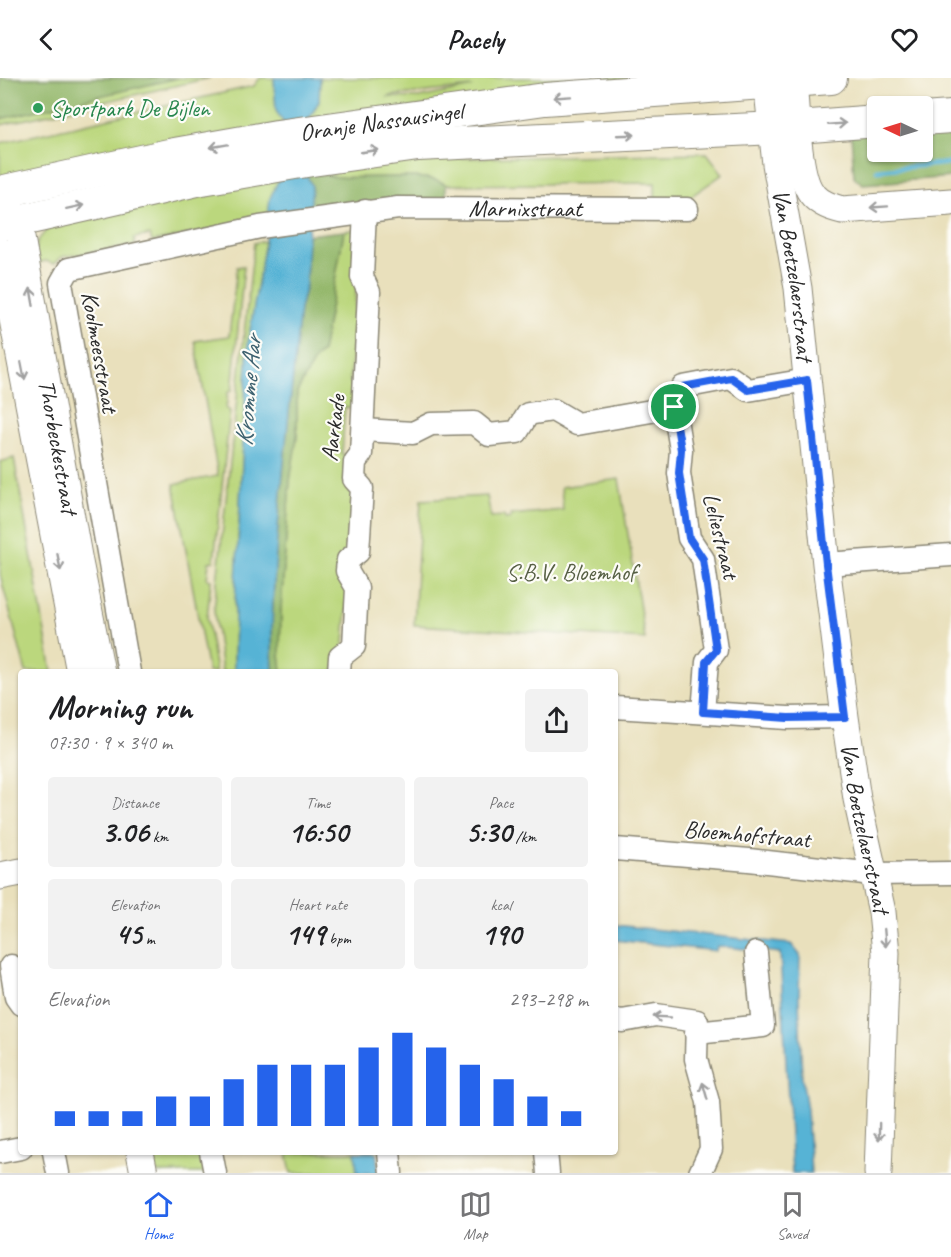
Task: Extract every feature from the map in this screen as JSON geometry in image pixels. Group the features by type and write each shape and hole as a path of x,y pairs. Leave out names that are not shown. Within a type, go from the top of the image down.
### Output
{"main road":[{"name":"Oranje Nassausingel","path":"0,193 168,155 275,151 545,99 831,78"},
{"path":"933,118 951,117"},
{"name":"Oranje Nassausingel","path":"312,145 441,142 867,122"},
{"name":"Oranje Nassausingel","path":"9,223 202,179 275,151"}],"street":[{"path":"780,80 785,127 803,177 812,194 827,206 842,210 951,202"},
{"name":"Van Boetzelaerstraat","path":"785,127 776,165 798,288 826,564 845,717 857,800 882,912 886,953 878,1173"},
{"name":"Oranje Nassausingel","path":"0,193 9,223"},
{"path":"790,235 827,206"},
{"name":"Marnixstraat","path":"365,211 398,208 687,208"},
{"name":"Koolmeesstraat","path":"128,669 61,283 69,269 260,226 365,211"},
{"name":"Aarkade","path":"339,669 340,657 354,646 357,588 347,571 348,560 358,552 362,488 354,479 355,462 362,454 369,292 362,277 365,211"},
{"name":"Thorbeckestraat","path":"9,223 100,669"},
{"name":"Thorbeckestraat","path":"0,251 79,669"},
{"path":"363,430 413,433 431,424 474,423 489,435 517,432 528,414 553,410 577,424 674,407 683,387 731,378 748,390 807,380"},
{"name":"Leliestraat","path":"674,407 681,450 679,473 689,538 703,559 716,650 706,662 703,712"},
{"path":"826,564 951,555"},
{"path":"618,707 788,718 845,717"},
{"name":"Bloemhofstraat","path":"618,849 749,860 873,874 951,873"},
{"path":"0,876 18,873"},
{"path":"696,1033 763,1026 756,953"},
{"path":"11,966 18,1000"},
{"path":"618,1020 656,1016 697,1021 696,1059 708,1102 711,1149 700,1173"},
{"path":"0,1152 18,1149"},
{"path":"55,1155 58,1173"},
{"path":"141,1155 144,1173"},
{"path":"212,1155 215,1173"},
{"path":"389,1155 391,1173"},
{"path":"546,1155 548,1173"}],"green space":[{"name":"Sportpark De Bijlen","path":"0,78 210,78 0,125"},
{"name":"Sportpark De Bijlen","path":"0,78 178,78 0,119"},
{"path":"260,78 274,78 276,111 288,122 0,184 0,143 254,86"},
{"path":"320,78 642,78 308,121 319,101","holes":["473,87 419,98 388,97"]},
{"path":"951,126 951,177 863,184 854,177 851,133 867,132 867,162 933,162 933,127"},
{"path":"707,153 723,174 684,201 655,202 655,183 446,185 425,178 349,178 305,172 427,159"},
{"path":"305,172 349,178 425,178 446,185 446,202 310,212"},
{"path":"280,177 268,218 152,242 150,235 134,238 135,245 62,257 54,264 46,261 36,263 37,242 50,227"},
{"path":"360,229 350,382 359,394 356,409 345,407 342,455 349,455 356,492 351,547 342,555 340,581 348,591 344,644 334,669 282,669 281,609 290,481 297,436 297,392 316,357 322,352 344,231"},
{"path":"344,231 322,352 316,357 297,392 297,436 290,481 281,609 282,669 273,669 272,622 277,540 300,309 306,285 308,235"},
{"path":"265,241 248,342 235,604 234,669 222,669 214,610 254,243"},
{"path":"244,266 232,391 228,392 226,409 230,411 214,561 209,562 207,579 211,580 207,618 216,669 207,669 174,484 218,476 195,341 229,336 237,267"},
{"path":"14,458 51,669 25,669 0,575 0,462"},
{"name":"S.B.V. Bloemhof","path":"619,479 645,639 414,625 421,500 487,496 491,517 504,516 505,519 511,518 511,515 563,510 561,487"},
{"path":"154,1155 206,1155 209,1173 157,1173"},
{"path":"288,1155 355,1155 357,1173 291,1173"}],"water":[{"name":"Kromme Aar","path":"274,78 320,78 319,101 308,121 305,172 312,186 306,285 300,309 279,511 273,606 273,669 234,669 235,604 248,342 270,198 280,177 284,123 276,111"},
{"path":"618,925 791,944 800,955 802,1078 807,1109 811,1173 792,1173 780,953 717,946 716,951 618,940"},
{"path":"355,1155 376,1155 379,1173 357,1173"}],"waterway":[{"path":"877,170 951,163"}],"place":[{"name":"Sportpark De Bijlen","path":"38,108"}],"route":[{"path":"731,378 748,390 807,380 845,717 788,718 703,712 706,662 716,650 703,559 689,538 679,473 681,450 674,407 683,387 731,378"}]}
